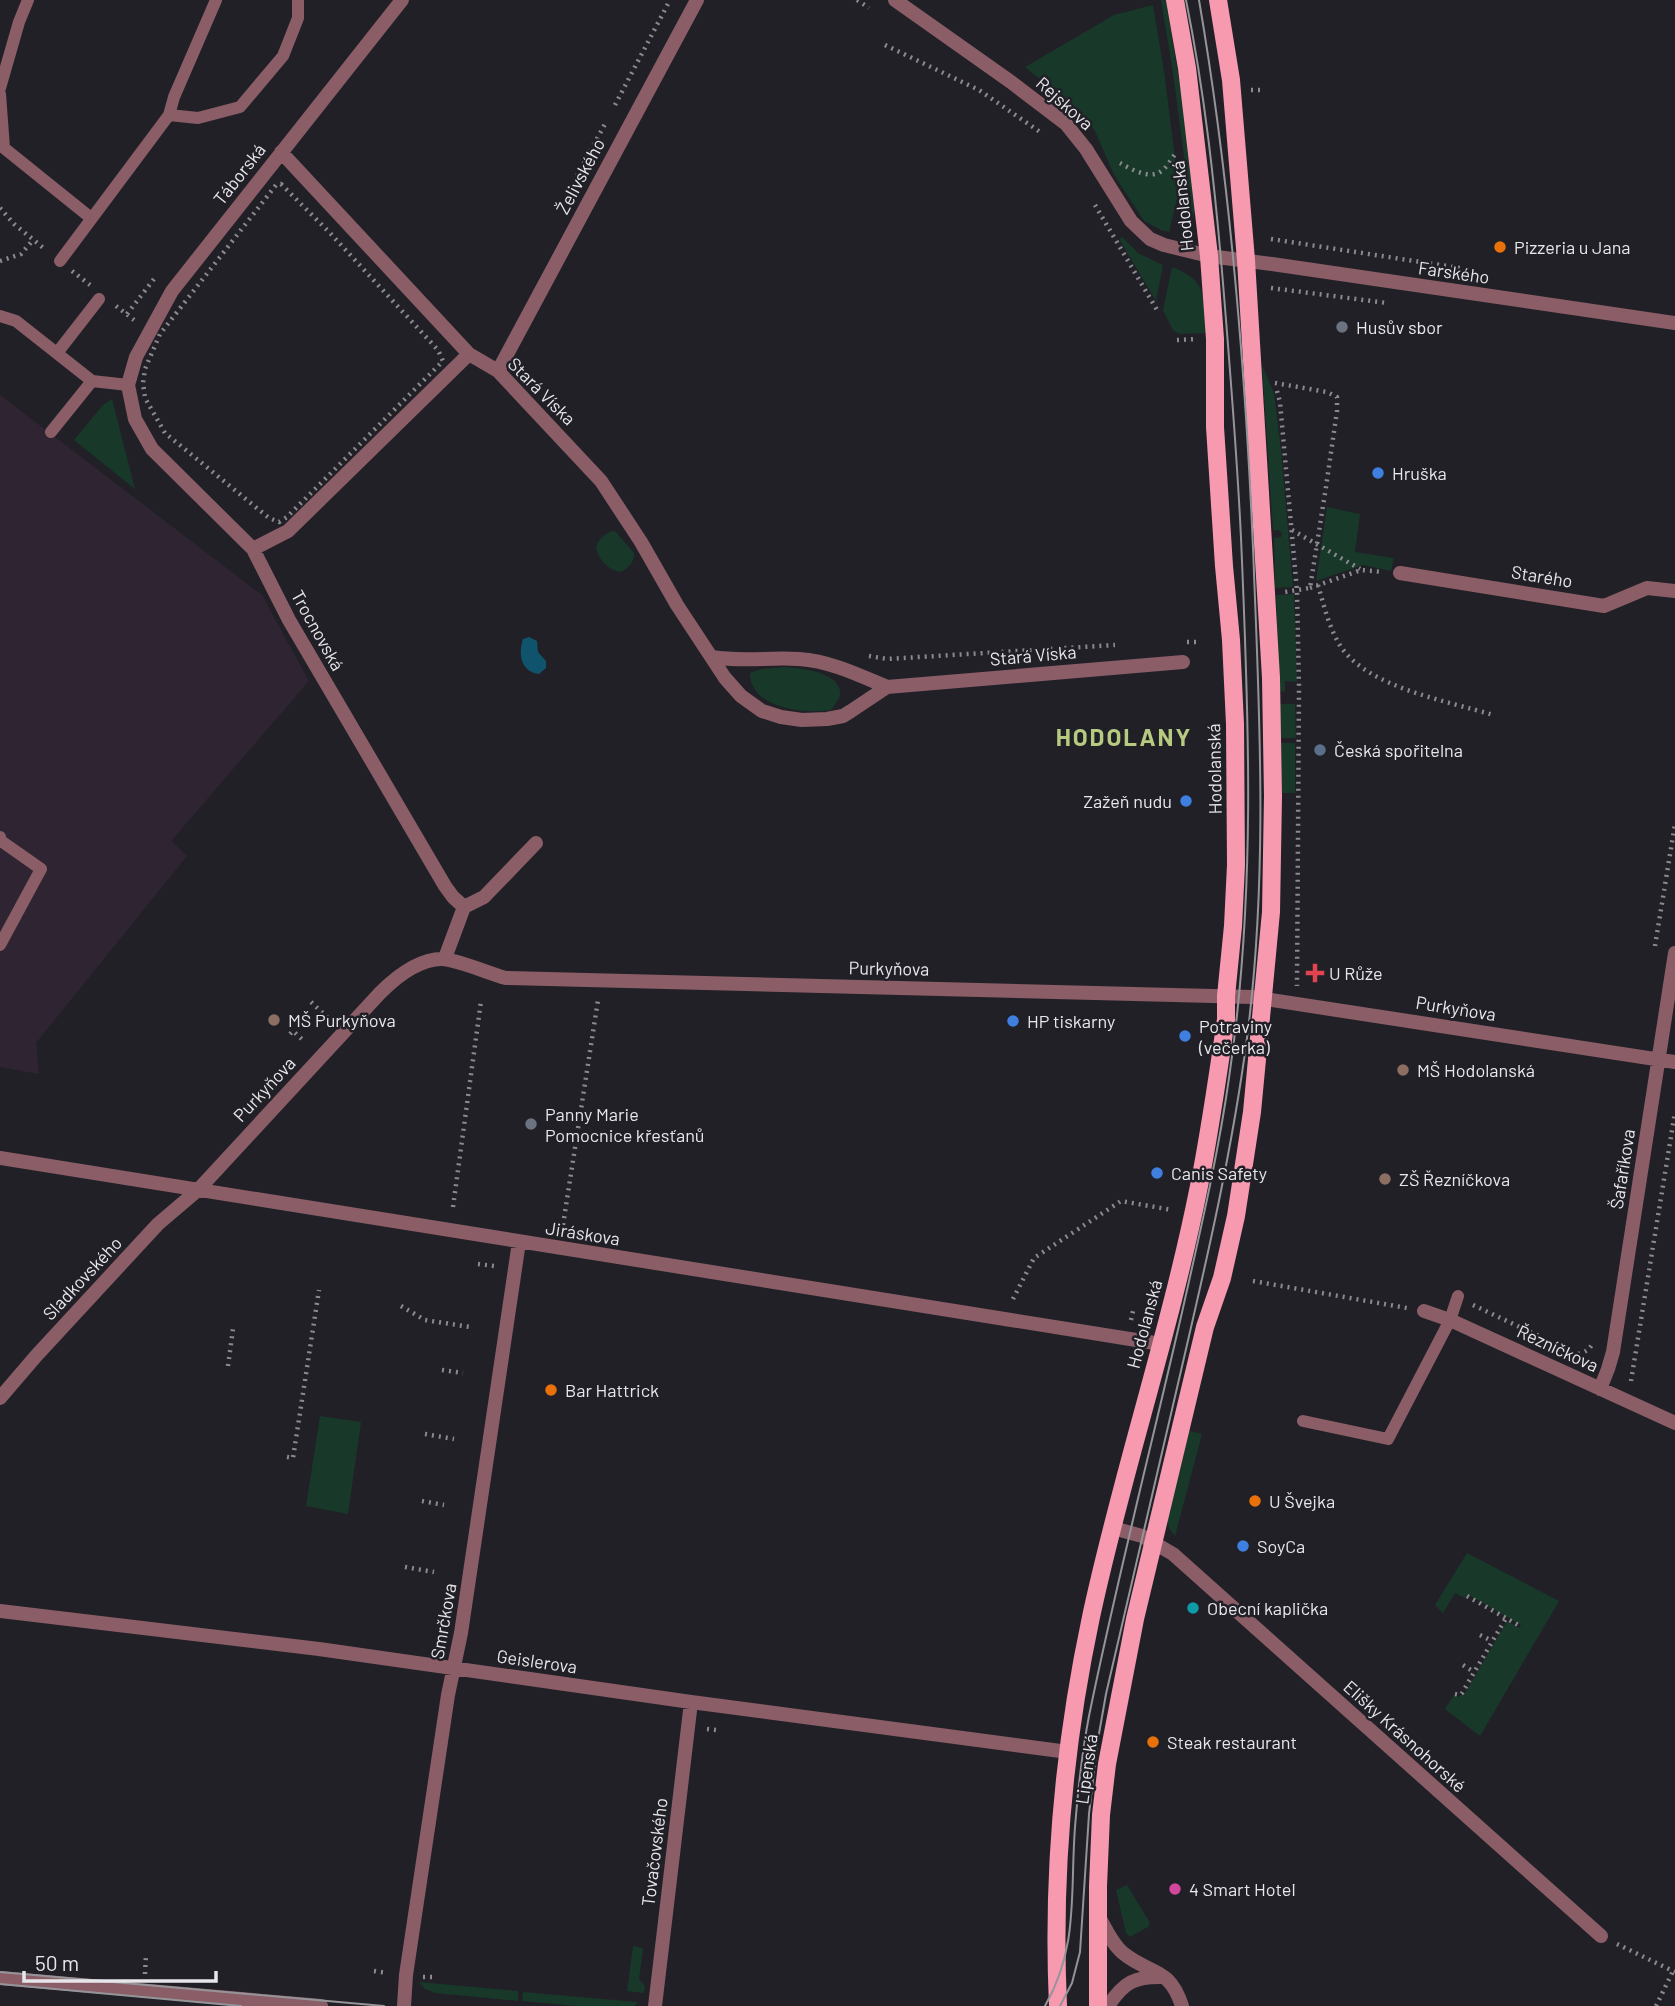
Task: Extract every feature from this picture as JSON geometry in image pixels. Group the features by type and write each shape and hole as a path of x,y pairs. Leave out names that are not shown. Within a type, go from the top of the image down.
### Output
{"main road":[{"name":"Hodolanská","path":"1112,1528 1161,1344 1199,1186 1226,1019 1236,865 1231,640 1215,426 1218,257 1175,0"},
{"name":"Lipenská","path":"1098,2006 1101,1815 1107,1764 1135,1619 1205,1327 1222,1278 1236,1216 1252,1112 1271,899 1271,688 1246,260 1231,80 1218,0"},
{"name":"Lipenská","path":"1057,2004 1059,1866 1068,1752 1091,1617 1112,1528"}],"street":[{"name":"Táborská","path":"128,385 136,357 172,291 402,0"},
{"name":"Želivského","path":"498,371 697,0"},
{"name":"Rejskova","path":"895,0 1066,124 1080,140 1126,214 1143,233 1157,243 1218,257"},
{"name":"Stará Víska","path":"281,152 468,354 498,371 601,481 645,549 677,606 725,678 741,696 762,711 782,717 827,719 843,716 887,687"},
{"name":"Farského","path":"1218,257 1675,323"},
{"path":"253,549 288,530 468,354"},
{"name":"Trocnovská","path":"128,385 135,419 152,449 253,549 289,620 425,851 453,897 464,907"},
{"name":"Starého","path":"1400,573 1604,606 1647,588 1675,591"},
{"name":"Stará Víska","path":"712,657 734,661 799,659 831,665 887,687 1183,662"},
{"path":"445,958 464,907 485,897 536,843"},
{"name":"Šafaříkova","path":"1600,1389 1613,1352 1675,953"},
{"name":"Purkyňova","path":"198,1190 394,979 432,960 445,958 506,978 1264,999 1675,1062"},
{"name":"Jiráskova","path":"0,1158 1161,1344"},
{"name":"Sladkovského","path":"0,1398 158,1224 198,1190"},
{"name":"Smrčkova","path":"404,2006 410,1948 448,1695 461,1633 519,1242"},
{"name":"Řezníčkova","path":"1424,1311 1450,1320 1675,1423"},
{"name":"Elišky Krásnohorské","path":"1112,1528 1131,1532 1173,1554 1601,1936"},
{"name":"Geislerova","path":"0,1611 319,1648 691,1702 1068,1752"},
{"name":"Tovačovského","path":"655,2006 691,1702"},
{"path":"1098,1915 1121,1952 1164,1977 1173,1985 1182,2006"},
{"path":"1108,2006 1121,1988 1129,1983 1140,1978 1164,1977"},
{"path":"0,1978 321,2006"}],"lane":[{"path":"0,88 28,0"},
{"path":"55,257 91,218 169,115 174,97 216,0"},
{"path":"169,115 198,118 240,107 283,56 298,18 298,0"},
{"path":"0,94 4,148 91,218"},
{"path":"57,353 99,299"},
{"path":"0,316 16,321 92,381 128,385"},
{"path":"51,432 92,381"},
{"path":"0,837 1,841 41,869 0,944"},
{"path":"1303,1421 1388,1439 1450,1320 1458,1296"}],"path":[{"path":"858,0 869,8"},
{"path":"885,45 979,90 1047,137"},
{"path":"1117,162 1133,171 1150,175 1160,172 1179,150"},
{"path":"276,185 286,187 443,357 440,364 279,522 269,518 165,433 145,398 143,383 145,369 160,334 249,217 276,185"},
{"path":"1092,200 1157,310"},
{"path":"0,208 14,225 55,257"},
{"path":"1271,239 1460,268"},
{"path":"0,261 21,254 33,240"},
{"path":"1275,383 1337,397 1310,588"},
{"path":"1292,529 1361,570"},
{"path":"1297,591 1361,570 1400,573"},
{"path":"1318,585 1329,623 1341,646 1357,665 1392,685 1493,715"},
{"path":"1186,642 1199,642"},
{"path":"859,654 887,659 1121,645"},
{"path":"1654,955 1675,824"},
{"path":"1297,986 1306,989"},
{"path":"563,1225 598,1000"},
{"path":"453,1207 481,1001"},
{"path":"311,1002 328,1018"},
{"path":"290,1034 293,1031 305,1042"},
{"path":"1631,1381 1675,1112"},
{"path":"1013,1299 1034,1258 1121,1201 1172,1210"},
{"path":"478,1264 494,1266"},
{"path":"1253,1281 1424,1311"},
{"path":"287,1457 293,1458 300,1392 320,1290"},
{"path":"401,1306 425,1320 470,1327"},
{"path":"1131,1320 1133,1311"},
{"path":"306,1325 313,1327"},
{"path":"228,1366 233,1329"},
{"path":"1578,1354 1591,1347 1595,1331"},
{"path":"442,1370 463,1373"},
{"path":"425,1434 454,1439"},
{"path":"422,1501 444,1505"},
{"path":"405,1567 434,1572"},
{"path":"1466,1596 1520,1626"},
{"path":"1455,1694 1461,1694 1506,1618"},
{"path":"1480,1635 1492,1642"},
{"path":"1463,1665 1474,1672"},
{"path":"706,1728 716,1730"},
{"path":"1601,1936 1674,1971 1656,2006"},
{"path":"374,1971 390,1973"}],"shaded area":[{"path":"0,395 262,595 309,681 171,841 187,856 36,1043 39,1074 0,1067"}],"green space":[{"path":"1161,0 1166,0 1195,198 1192,219 1180,230 1188,187"},
{"path":"1153,5 1179,190 1169,232 1144,221 1114,175 1095,131 1079,111 1025,67 1114,15"},
{"path":"1122,237 1138,253 1163,265 1156,301 1119,239"},
{"path":"1172,267 1192,278 1202,292 1206,333 1179,334 1173,330 1163,310"},
{"path":"1262,365 1274,393 1293,587 1275,588 1274,538 1281,537 1282,533 1273,530"},
{"path":"112,399 135,489 74,440 103,405"},
{"path":"1327,507 1360,514 1355,552 1394,558 1391,571 1363,565 1316,581"},
{"path":"615,531 634,553 630,565 620,572 604,563 596,547 603,536"},
{"path":"1294,594 1297,682 1285,681 1285,692 1279,691 1276,595"},
{"path":"785,667 819,673 835,681 840,695 831,710 794,710 769,702 759,695 752,685 750,673"},
{"path":"1278,704 1295,704 1296,738 1279,738"},
{"path":"1281,743 1295,743 1295,793 1281,793"},
{"path":"320,1416 361,1422 348,1514 306,1506"},
{"path":"1187,1430 1202,1434 1175,1536 1169,1528 1167,1518"},
{"path":"1467,1553 1559,1601 1480,1736 1445,1709 1454,1695 1458,1697 1465,1693 1507,1621 1519,1628 1521,1625 1467,1594 1465,1598 1455,1593 1443,1613 1435,1605"},
{"path":"1127,1885 1150,1923 1148,1927 1130,1937 1126,1933 1116,1890"},
{"path":"633,1946 643,1948 639,1979 645,1986 644,1993 627,1991"},
{"path":"419,1982 518,1991 518,2001 435,1993 425,1989"},
{"path":"523,1992 638,2002 635,2006 575,2006 522,2001"}],"water":[{"path":"529,637 537,641 538,652 546,661 546,668 539,674 528,670 522,661 523,639"}],"tram line":[{"path":"1045,2006 1056,1984 1068,1941 1077,1799 1089,1716 1220,1136 1238,1010 1243,942 1247,875 1248,741 1237,474 1213,176 1186,0"},
{"path":"1060,2006 1072,1983 1080,1952 1089,1814 1106,1694 1218,1207 1234,1123 1247,1038 1257,928 1260,764 1248,449 1230,224 1199,0"},
{"path":"0,1972 384,2006"},
{"path":"0,1984 241,2006"}],"place":[{"name":"Pizzeria u Jana","path":"1500,247"},
{"name":"Husův sbor","path":"1342,327"},
{"name":"Hruška","path":"1378,473"},
{"name":"Česká spořitelna","path":"1320,750"},
{"name":"Zažeň nudu","path":"1186,801"},
{"name":"U Růže","path":"1315,973"},
{"name":"MŠ Purkyňova","path":"274,1020"},
{"name":"HP tiskarny","path":"1013,1021"},
{"name":"Potraviny (večerka)","path":"1185,1036"},
{"name":"MŠ Hodolanská","path":"1403,1070"},
{"name":"Panny Marie Pomocnice křesťanů","path":"531,1124"},
{"name":"Canis Safety","path":"1157,1173"},
{"name":"ZŠ Řezníčkova","path":"1385,1179"},
{"name":"Bar Hattrick","path":"551,1390"},
{"name":"U Švejka","path":"1255,1501"},
{"name":"SoyCa","path":"1243,1546"},
{"name":"Obecní kaplička","path":"1193,1608"},
{"name":"Steak restaurant","path":"1153,1742"},
{"name":"4 Smart Hotel","path":"1175,1889"}],"district":[{"name":"HODOLANY","path":"1124,736"}]}
